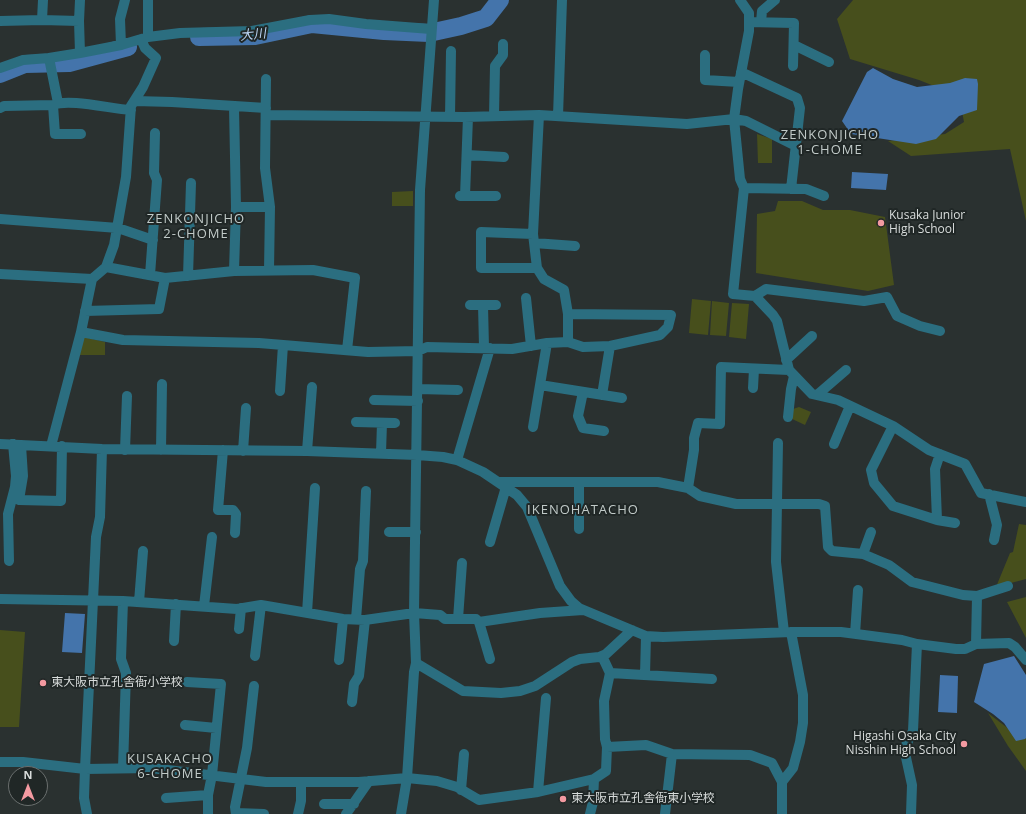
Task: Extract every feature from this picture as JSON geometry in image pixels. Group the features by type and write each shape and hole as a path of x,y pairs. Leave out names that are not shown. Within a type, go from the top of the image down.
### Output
{"street":[{"path":"42,20 43,0"},
{"path":"80,0 80,53"},
{"path":"121,45 120,18 125,0"},
{"path":"51,446 81,332 92,279 106,267 114,245 126,177 133,106 143,88 156,58 145,48 148,0"},
{"path":"400,814 407,778 414,672 416,663 414,613 420,190 434,0"},
{"path":"558,116 562,0"},
{"path":"740,0 749,13 749,31 739,82 734,119 740,179 744,188 734,294 754,296 766,290 864,302 887,297 897,316 920,326 940,331"},
{"path":"761,22 762,12 775,0"},
{"path":"0,68 23,60 80,53 121,45 145,38 180,32 252,31 310,20 328,19 431,32"},
{"path":"0,21 79,21"},
{"path":"749,22 794,23 793,66"},
{"path":"494,116 495,66 503,55 503,44"},
{"path":"794,44 829,62"},
{"path":"450,116 451,51"},
{"path":"705,55 705,80 739,82"},
{"path":"49,58 56,104 55,134 81,134"},
{"path":"741,72 797,98 800,108 791,189"},
{"path":"266,79 265,168 270,207 269,270"},
{"path":"0,108 4,106 56,104 133,106 172,102 266,111 468,117 539,115 687,124 734,119 746,121 796,146"},
{"path":"234,107 236,207 234,271"},
{"path":"539,115 533,239 537,268 544,279 564,290 568,314 568,342"},
{"path":"468,117 467,155 462,196 496,196"},
{"path":"150,275 157,180 154,173 155,133"},
{"path":"467,155 504,157"},
{"path":"188,276 191,183"},
{"path":"744,188 806,189 824,196"},
{"path":"236,207 270,207"},
{"path":"0,219 118,228 153,240"},
{"path":"537,268 481,268 481,232 575,246"},
{"path":"106,267 165,278 234,271 269,270 314,270 355,278 347,350"},
{"path":"0,274 92,279"},
{"path":"85,311 159,309 165,278"},
{"path":"754,296 773,315 776,321 790,369 791,389 788,417"},
{"path":"526,298 531,346"},
{"path":"470,305 496,305"},
{"path":"457,460 487,348 483,305"},
{"path":"81,332 123,340 283,345 368,352 418,351 427,348 512,349 547,343 568,342 582,347 610,346 660,335 668,327 671,315 568,314"},
{"path":"790,369 812,336"},
{"path":"533,427 547,343"},
{"path":"280,391 283,345"},
{"path":"602,395 610,346"},
{"path":"688,488 694,450 694,438 698,423 720,424 721,367 790,369 812,394 838,400 893,426 929,450 965,464 981,493 1026,502"},
{"path":"753,388 754,369"},
{"path":"817,395 846,370"},
{"path":"161,450 162,384"},
{"path":"540,385 622,398"},
{"path":"307,451 312,387"},
{"path":"418,389 458,390"},
{"path":"583,392 578,416 583,428 604,431"},
{"path":"125,450 127,396"},
{"path":"374,400 418,402"},
{"path":"834,444 850,406"},
{"path":"243,450 246,408"},
{"path":"356,422 395,423"},
{"path":"381,453 382,423"},
{"path":"893,426 871,470 874,483 893,506 937,520 955,523"},
{"path":"778,443 776,562 788,632 803,695 803,723 800,742 793,768 782,782"},
{"path":"0,444 125,450 307,451 381,453 443,457 457,460 483,472 517,495 527,506 560,586 571,601 583,610 646,636 663,637 788,632 841,632 902,640 917,644 956,650 966,649 976,644 1009,643 1015,647 1026,660"},
{"path":"17,445 23,476 19,500 61,501 62,446"},
{"path":"10,561 8,514 15,487 17,445"},
{"path":"87,814 84,798 85,769 96,537 100,517 102,449"},
{"path":"223,450 218,510 233,510 236,514 235,533"},
{"path":"937,520 935,469 940,454"},
{"path":"579,529 580,482"},
{"path":"502,484 658,482 688,488 700,496 736,504 819,504 825,506 828,547 832,551 863,554 889,565 912,582 963,595 978,596 1008,586"},
{"path":"490,542 502,484"},
{"path":"307,613 315,488"},
{"path":"352,702 354,684 359,676 360,569 363,561 366,491"},
{"path":"990,494 997,525 994,540"},
{"path":"389,532 416,532"},
{"path":"863,554 872,532"},
{"path":"204,606 212,537"},
{"path":"139,602 143,551"},
{"path":"458,619 462,564"},
{"path":"856,634 858,590"},
{"path":"976,644 978,596"},
{"path":"0,599 123,601 241,608 261,606 343,619 360,620 414,613 440,615 445,619 476,619 480,622 540,613 583,610"},
{"path":"123,601 121,659 126,673 123,768"},
{"path":"174,640 176,604"},
{"path":"255,656 261,606"},
{"path":"239,629 241,608"},
{"path":"339,660 343,619"},
{"path":"480,622 490,659"},
{"path":"416,663 463,691 502,693 520,691 535,686 572,662 606,654 632,630"},
{"path":"645,675 646,636"},
{"path":"911,814 912,785 905,753 906,745 913,731 917,644"},
{"path":"0,762 23,762 85,769 151,768 266,782 369,781 407,778 437,781 456,787 478,800 538,792 594,779 606,771 607,747 605,739 604,701 610,673 602,656"},
{"path":"610,673 712,679"},
{"path":"188,682 221,684 212,775 208,795 208,814"},
{"path":"254,686 247,748 235,807 236,814 264,814"},
{"path":"538,792 546,698"},
{"path":"185,725 216,728"},
{"path":"607,747 646,745 672,754 750,755 772,763 782,782 782,814"},
{"path":"461,790 464,754"},
{"path":"665,814 672,754"},
{"path":"590,814 593,802 594,779"},
{"path":"346,814 369,781"},
{"path":"298,814 301,801 301,782"},
{"path":"166,798 208,795"},
{"path":"324,804 354,804"}],"green space":[{"path":"853,0 1026,0 1026,221 1010,149 911,156 888,141 945,134 964,122 959,96 919,80 850,59 837,19"},
{"path":"757,134 772,139 772,163 758,163"},
{"path":"413,191 413,206 392,206 392,192"},
{"path":"778,201 802,201 823,210 850,210 885,217 894,285 868,291 756,273 757,214 775,211"},
{"path":"692,299 711,301 708,335 689,333"},
{"path":"712,301 729,303 726,336 710,335"},
{"path":"732,303 749,304 746,339 729,337"},
{"path":"84,337 105,342 105,355 79,355"},
{"path":"799,407 811,412 805,425 790,418 793,409"},
{"path":"1019,524 1026,525 1026,579 996,587 1010,553 1013,552"},
{"path":"1026,597 1026,638 1007,602"},
{"path":"0,630 25,632 19,727 0,727"},
{"path":"988,713 1014,733 1026,732 1026,771 1008,746"}],"water":[{"path":"873,68 893,79 917,87 950,83 965,78 977,79 977,110 959,116 936,139 916,144 851,134 842,121 867,72"},
{"path":"852,172 888,174 886,190 851,188"},
{"path":"65,613 85,614 82,653 62,652"},
{"path":"1014,656 1026,675 1026,738 1016,741 1004,723 974,702 984,664"},
{"path":"940,675 958,676 957,713 938,712"}],"waterway":[{"name":"大川","path":"199,37 255,36 312,24 384,31 429,33 461,26 486,18 500,0"},
{"name":"大川","path":"0,74 25,64 69,63 128,47"}],"place":[{"name":"Kusaka Junior High School","path":"881,223"},
{"name":"東大阪市立孔舎衙小学校","path":"43,683"},
{"name":"Higashi Osaka City Nisshin High School","path":"964,744"},
{"name":"東大阪市立孔舎衙東小学校","path":"563,799"}],"district":[{"name":"ZENKONJICHO 1-CHOME","path":"830,142"},
{"name":"ZENKONJICHO 2-CHOME","path":"196,226"},
{"name":"IKENOHATACHO","path":"583,510"},
{"name":"KUSAKACHO 6-CHOME","path":"170,766"}]}
